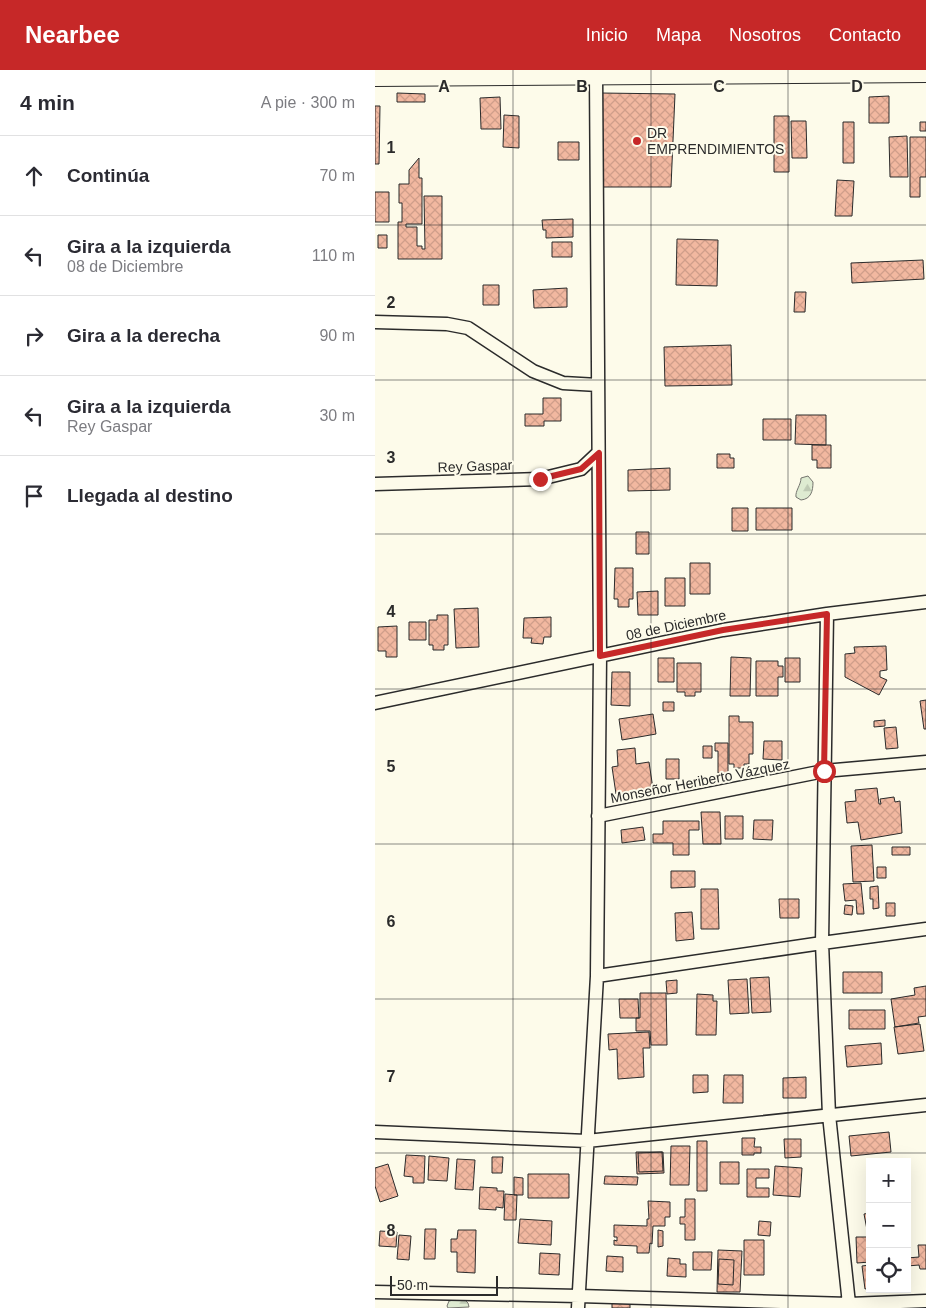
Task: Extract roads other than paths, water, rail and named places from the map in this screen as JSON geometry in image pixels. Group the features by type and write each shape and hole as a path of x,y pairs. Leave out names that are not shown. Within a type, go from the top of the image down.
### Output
{"main road":[{"path":"375,76 926,72"}],"street":[{"path":"579,1302 597,976 600,656 596,74"},
{"path":"375,322 447,324 468,328 533,371 563,383 598,385"},
{"name":"Rey Gaspar","path":"375,484 540,479 581,469 599,453"},
{"name":"08 de Diciembre","path":"375,703 723,630 827,614 926,602"},
{"path":"827,614 822,942 829,1115 850,1306"},
{"name":"Monseñor Heriberto Vázquez","path":"598,816 824,771 926,762"},
{"path":"597,976 822,942 926,929"},
{"path":"375,1132 587,1141 926,1105"},
{"path":"375,1292 579,1302 850,1306 926,1301"}],"place":[{"name":"DR EMPRENDIMIENTOS","path":"637,141"}]}
